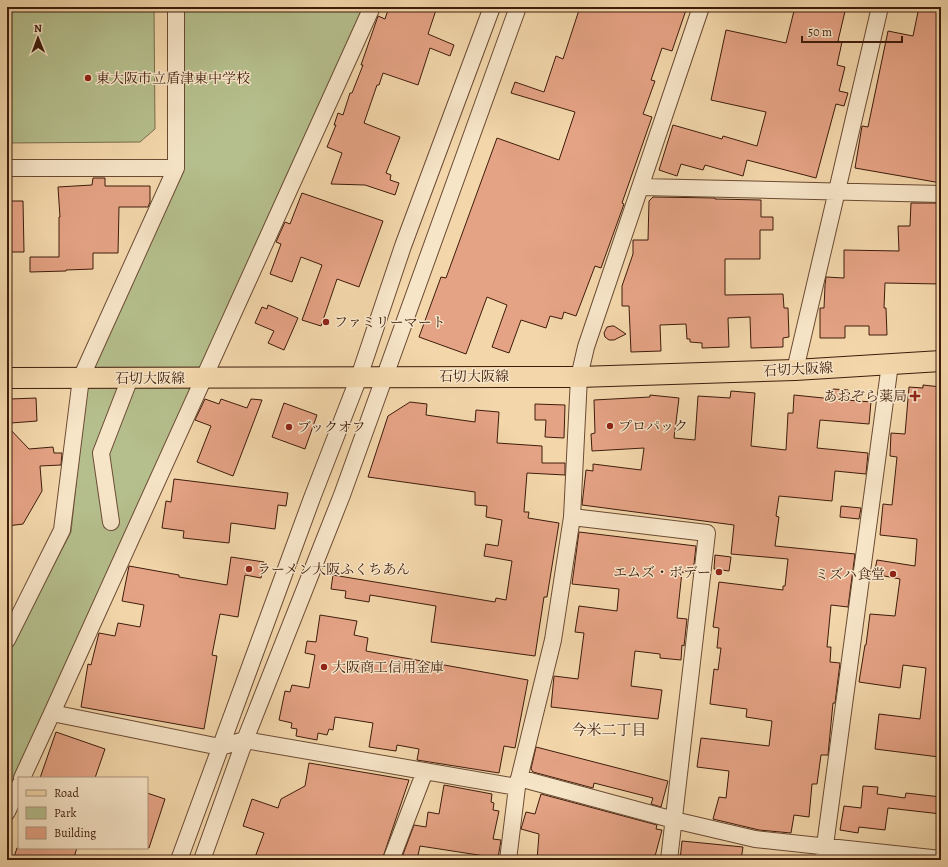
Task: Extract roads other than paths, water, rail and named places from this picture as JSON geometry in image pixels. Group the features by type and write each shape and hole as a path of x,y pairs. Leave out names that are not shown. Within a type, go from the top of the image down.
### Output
{"main road":[{"name":"石切大阪線","path":"7,378 579,376 795,370 941,361"}],"street":[{"path":"7,640 62,530 81,378 176,168 176,7"},
{"path":"22,777 372,7"},
{"path":"179,860 312,498 359,377 403,246 492,7"},
{"path":"202,860 245,740 339,503 518,7"},
{"path":"508,860 518,782 553,640 572,517 579,376 586,347 701,7"},
{"path":"795,370 880,7"},
{"path":"7,168 176,168"},
{"path":"641,187 941,194"},
{"path":"824,854 890,364"},
{"path":"111,522 101,453 130,378"},
{"path":"572,517 707,533 669,860"},
{"path":"52,713 220,747 245,740 424,771 518,782 674,820 824,854 941,859"},
{"path":"391,860 424,771"},
{"path":"7,812 18,788"}],"place":[{"name":"東大阪市立盾津東中学校","path":"88,78"},
{"name":"ファミリーマート","path":"326,322"},
{"name":"あおぞら薬局","path":"915,396"},
{"name":"プロパック","path":"610,426"},
{"name":"ブックオフ","path":"289,427"},
{"name":"ラーメン大阪ふくちあん","path":"249,569"},
{"name":"エムズ・ボデー","path":"719,572"},
{"name":"ミズハ食堂","path":"893,574"},
{"name":"大阪商工信用金庫","path":"324,667"}],"district":[{"name":"今米二丁目","path":"609,730"}]}
